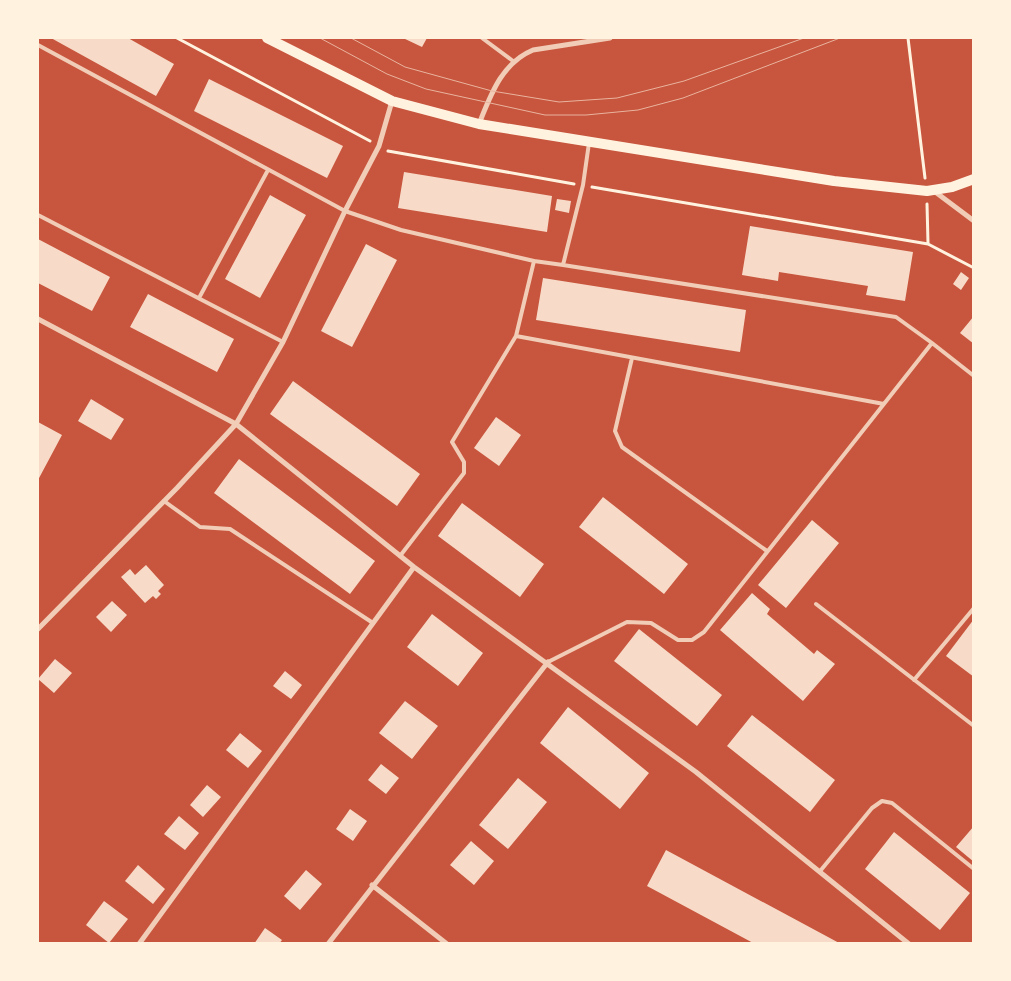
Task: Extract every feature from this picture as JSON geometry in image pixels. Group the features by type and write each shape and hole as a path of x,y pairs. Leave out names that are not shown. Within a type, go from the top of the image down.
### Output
{"main road":[{"path":"267,38 392,101 479,124 834,181 930,192 974,179"}],"street":[{"path":"479,124 492,91 513,61 533,50 610,38"},
{"path":"38,629 164,501 236,424 282,342 345,210 379,146 392,101"},
{"path":"930,192 974,221"},
{"path":"38,319 236,424 414,567 548,662 696,772 821,870 910,944"},
{"path":"138,944 414,567"},
{"path":"328,944 372,885 548,662"},
{"path":"372,885 447,944"}],"lane":[{"path":"482,38 513,61"},
{"path":"38,46 345,210 401,230 534,261 896,317 974,376"},
{"path":"563,265 583,185 589,142"},
{"path":"199,298 268,170"},
{"path":"38,215 282,342"},
{"path":"400,556 464,473 464,462 452,442 516,336 534,261"},
{"path":"516,336 884,404"},
{"path":"548,662 627,622 651,623 678,640 692,640 704,632 932,343"},
{"path":"632,358 615,431 622,447 767,551"},
{"path":"164,501 200,526 230,529 373,623"},
{"path":"816,604 974,726"},
{"path":"914,680 974,608"},
{"path":"821,870 872,808 882,801 892,803 974,869"}],"path":[{"path":"176,38 390,152 928,244 974,268"},
{"path":"908,38 930,192 928,244"}],"building":[{"path":"51,38 128,38 174,64 156,96"},
{"path":"403,38 427,38 422,47"},
{"path":"209,79 343,146 327,178 194,111"},
{"path":"404,172 552,196 547,232 398,208"},
{"path":"270,195 306,215 260,298 225,279"},
{"path":"557,199 571,201 569,213 555,210"},
{"path":"750,226 913,252 905,301 866,295 868,286 779,272 778,281 742,275"},
{"path":"38,239 110,277 92,311 38,283"},
{"path":"366,244 397,260 352,347 321,331"},
{"path":"961,272 969,278 961,290 953,284"},
{"path":"543,278 746,310 740,352 536,320"},
{"path":"148,294 234,339 217,372 130,327"},
{"path":"974,316 974,344 960,333"},
{"path":"293,381 420,474 397,506 270,414"},
{"path":"91,399 124,419 111,440 78,421"},
{"path":"496,417 521,435 499,466 474,448"},
{"path":"38,422 62,435 38,480"},
{"path":"239,459 375,561 350,594 214,493"},
{"path":"603,497 688,564 664,594 579,527"},
{"path":"462,503 544,564 520,597 438,536"},
{"path":"812,520 839,543 786,608 758,585"},
{"path":"146,565 164,585 158,591 161,594 156,599 153,596 145,603 121,577 130,569 135,575"},
{"path":"752,593 770,609 767,614 814,654 817,650 835,664 803,701 720,630"},
{"path":"112,601 127,615 111,632 96,617"},
{"path":"432,614 483,653 458,686 407,647"},
{"path":"974,619 974,677 946,656"},
{"path":"639,629 722,695 697,726 614,661"},
{"path":"55,659 72,673 54,693 38,679"},
{"path":"285,671 302,685 291,699 273,686"},
{"path":"405,701 438,726 412,759 379,733"},
{"path":"568,707 649,773 620,809 540,743"},
{"path":"752,715 835,780 810,812 727,746"},
{"path":"240,733 262,751 248,768 226,750"},
{"path":"381,764 399,778 386,794 368,780"},
{"path":"518,778 547,802 508,849 479,825"},
{"path":"207,785 221,797 203,817 190,805"},
{"path":"350,809 367,821 353,841 336,829"},
{"path":"179,816 199,833 185,850 164,834"},
{"path":"974,826 974,862 956,847"},
{"path":"894,832 970,893 940,930 865,869"},
{"path":"471,841 494,861 474,885 450,865"},
{"path":"666,850 841,944 755,944 647,886"},
{"path":"138,865 165,889 153,904 125,881"},
{"path":"306,870 322,884 300,910 284,896"},
{"path":"104,901 128,919 109,943 86,925"},
{"path":"265,928 282,940 279,944 254,944"}],"tram line":[{"path":"320,38 387,74 426,89 545,115 586,115 638,110 683,98 840,38"},
{"path":"351,38 405,67 492,91 559,102 617,98 684,81 804,38"}]}
